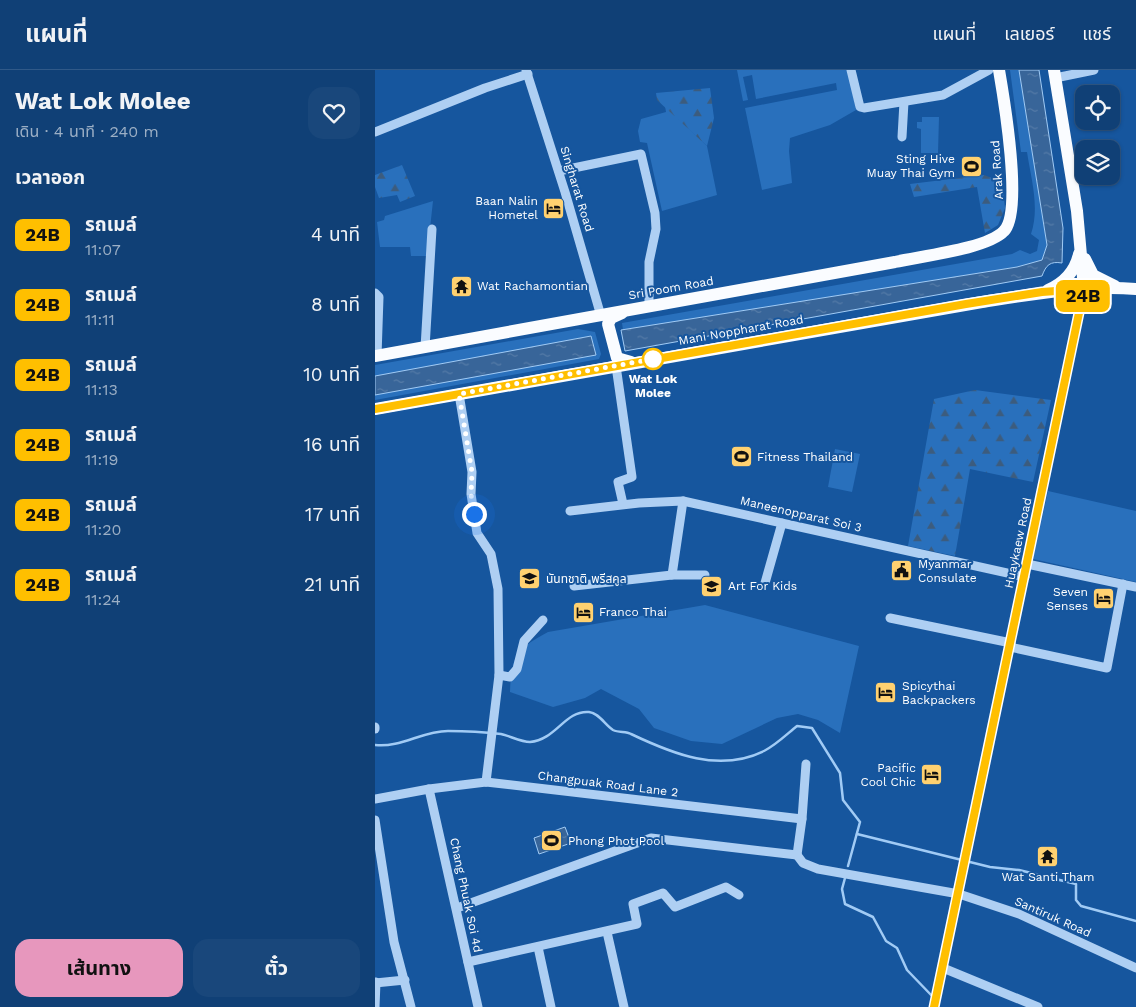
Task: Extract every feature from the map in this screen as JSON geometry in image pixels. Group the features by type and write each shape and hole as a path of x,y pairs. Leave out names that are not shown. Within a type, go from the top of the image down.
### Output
{"main road":[{"name":"Arak Road","path":"972,245 996,237 1005,230 1013,210 1007,124 999,70"},
{"path":"1055,74 1081,244 1084,289 1136,289"},
{"path":"1081,244 1089,270 1098,278 1119,288"},
{"path":"1042,292 1059,285 1073,270 1081,244"},
{"name":"Sri Poom Road","path":"604,323 633,309 895,262 972,245"},
{"name":"Mani Noppharat Road","path":"614,358 636,362 1042,292 1084,289"},
{"path":"375,408 593,370 614,358 604,323 595,321 577,321 376,356"}],"street":[{"path":"851,70 860,107 876,107 943,94 989,70"},
{"path":"1055,74 1094,70"},
{"path":"375,132 527,72"},
{"name":"Singharat Road","path":"527,72 559,171 604,323"},
{"path":"902,137 904,102"},
{"path":"559,171 641,154 655,214 656,229 649,262 649,306"},
{"path":"425,348 433,229"},
{"name":"Huaykaew Road","path":"935,1007 1084,289"},
{"path":"375,292 379,297 376,356"},
{"path":"614,358 633,477 618,482 623,504"},
{"path":"459,394 472,472 471,494 477,533 491,554 498,589 499,675 486,782"},
{"path":"672,575 683,501"},
{"name":"Maneenopparat Soi 3","path":"570,511 623,504 683,501 1025,577"},
{"path":"765,583 782,523"},
{"path":"1027,564 1136,587"},
{"path":"574,586 672,575 705,575"},
{"path":"890,618 1107,668 1123,584"},
{"path":"499,675 510,677 515,673 525,641 543,620"},
{"path":"457,908 651,838 797,855 806,764"},
{"name":"Changpuak Road Lane 2","path":"375,799 429,789 486,782 802,819"},
{"name":"Chang Phuak Soi 4d","path":"429,789 478,1007"},
{"path":"375,820 394,942 411,1007"},
{"name":"Santiruk Road","path":"797,855 803,864 818,868 959,894 1019,914 1136,968"},
{"path":"468,962 538,948 637,924 633,904 663,893 666,893 675,907 726,887 739,895"},
{"path":"607,932 624,1007"},
{"path":"538,948 551,1007"},
{"path":"943,968 1038,1007"},
{"path":"375,1007 376,983 405,980"}],"green space":[{"path":"737,70 848,70 856,110 830,125 790,138 789,151 792,183 762,190 745,108 837,90 836,83 756,99 752,75 743,77 748,100 743,101"},
{"path":"1010,70 1019,70 1047,245 1042,260 1017,267 623,330 622,323 1012,254 1020,250 1030,254 1037,251 1039,240 1031,234 1034,224 1035,203 1027,152 1021,152"},
{"path":"710,88 714,118 707,146 657,100 656,93"},
{"path":"665,106 707,146 717,195 662,211 647,143 640,142 638,131 641,119 666,112"},
{"path":"922,117 939,117 938,153 921,153 921,129 917,128 917,122 922,122"},
{"path":"402,165 415,196 400,202 397,195 379,198 375,187 375,175"},
{"path":"984,175 1002,182 1005,208 998,225 985,233 977,187 914,197 910,184"},
{"path":"433,201 427,256 411,256 410,247 380,247 377,222 384,220 385,216"},
{"path":"578,329 595,332 601,354 599,359 375,400 375,365"},
{"path":"975,390 1051,400 1033,482 970,469 955,556 908,546 934,399"},
{"path":"835,449 860,454 852,492 828,487"},
{"path":"1048,491 1136,511 1136,582 1033,559"},
{"path":"705,605 859,646 840,733 818,720 798,714 777,718 722,744 691,741 654,728 639,709 601,689 585,698 553,707 510,692 512,670 517,655 528,644 548,632"}],"water":[{"path":"1019,70 1039,70 1063,228 1062,263 1049,265 1042,276 625,351 621,330 1017,267 1042,260 1047,245"},
{"path":"591,336 596,355 375,395 375,376"},
{"name":"Phong Phot Pool","path":"565,827 571,843 539,854 534,838"}],"waterway":[{"path":"375,745 394,744 429,734 448,731 501,734 530,742 547,736 573,716 589,712 596,715 613,730 629,733 680,754 713,761 747,757 764,751 777,743 797,726 812,728 840,773 843,800 860,822 848,866"},
{"path":"857,834 990,867 1019,870 1076,884 1076,900 1081,906 1136,921"},
{"path":"845,878 842,889 845,904 873,917 886,941 897,948 907,970 934,998"}],"bus line":[{"name":"24B","path":"375,409 966,304 1042,292 1084,289 934,1007"}],"place":[{"name":"Sting Hive Muay Thai Gym","path":"971,166"},
{"name":"Baan Nalin Hometel","path":"554,208"},
{"name":"Wat Rachamontian","path":"461,286"},
{"name":"Wat Lok Molee","path":"653,359"},
{"name":"Fitness Thailand","path":"741,457"},
{"name":"Myanmar Consulate","path":"902,571"},
{"name":"นันทชาติ พรีสคูล","path":"530,579"},
{"name":"Art For Kids","path":"712,586"},
{"name":"Seven Senses","path":"1104,599"},
{"name":"Franco Thai","path":"583,612"},
{"name":"Spicythai Backpackers","path":"886,693"},
{"name":"Pacific Cool Chic","path":"932,775"},
{"name":"Phong Phot Pool","path":"552,841"},
{"name":"Wat Santi Tham","path":"1048,856"}],"route":[{"path":"474,514 471,494 472,472 459,394 653,359"}]}
